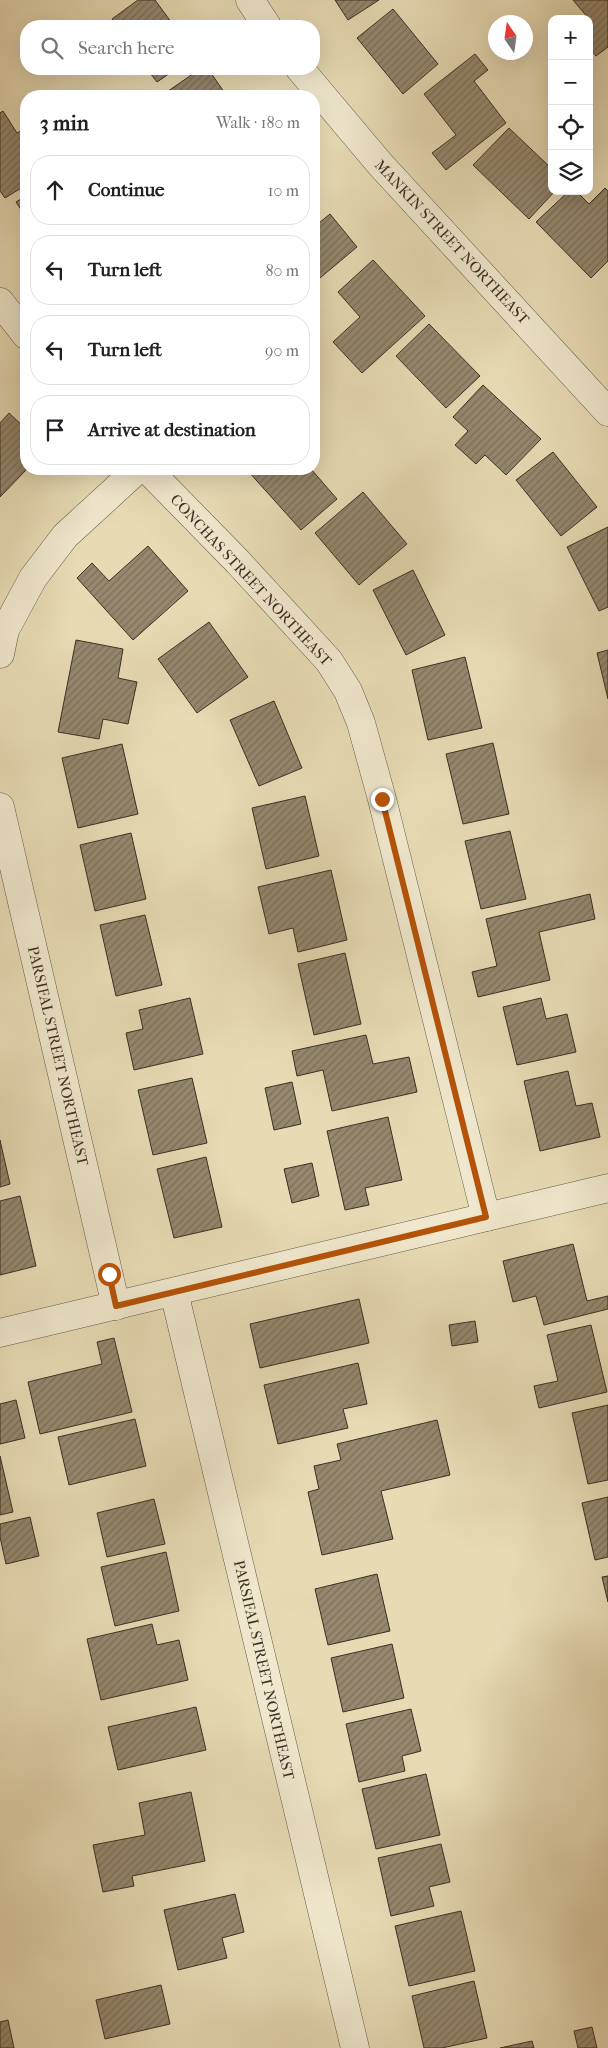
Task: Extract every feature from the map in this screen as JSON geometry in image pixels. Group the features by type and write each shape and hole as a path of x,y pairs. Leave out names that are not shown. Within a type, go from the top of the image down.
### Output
{"street":[{"path":"250,0 263,20"},
{"name":"MANKIN STREET NORTHEAST","path":"305,75 318,90"},
{"name":"MANKIN STREET NORTHEAST","path":"320,93 380,164 608,412"},
{"path":"0,302 20,327"},
{"path":"0,654 5,630 33,578 65,536 131,475"},
{"name":"CONCHAS STREET NORTHEAST","path":"153,475 238,562 329,661 348,691 362,723 382,799 486,1217"},
{"name":"PARSIFAL STREET NORTHEAST","path":"0,806 116,1306"},
{"path":"0,1333 608,1188"},
{"name":"PARSIFAL STREET NORTHEAST","path":"174,1292 355,2048"}],"building":[{"path":"138,0 155,0 170,20 113,20"},
{"path":"335,0 379,0 348,20"},
{"path":"573,0 608,0 608,47 596,56 593,53 593,15 586,15"},
{"path":"393,9 438,64 403,94 357,38"},
{"path":"475,54 488,70 474,81 506,123 446,170 432,153 456,135 424,94"},
{"path":"152,75 167,75 157,82"},
{"path":"191,75 212,75 223,90 170,90"},
{"path":"3,111 17,133 20,131 20,189 5,198 0,191 0,113"},
{"path":"509,128 548,165 548,195 551,195 529,219 473,165"},
{"path":"605,188 608,191 608,261 591,278 536,222 565,195 580,195 589,204"},
{"path":"20,200 20,208 16,202"},
{"path":"330,214 357,247 320,278 320,222"},
{"path":"373,260 425,316 362,373 333,342 360,317 338,292"},
{"path":"429,324 480,376 446,408 396,356"},
{"path":"483,385 541,439 506,475 485,455 476,464 455,445 468,431 453,417"},
{"path":"9,413 20,423 21,475 0,497 0,423"},
{"path":"553,452 597,507 561,536 516,480"},
{"path":"252,475 316,475 337,499 301,530"},
{"path":"363,492 407,544 359,585 315,533"},
{"path":"608,527 608,607 599,611 567,547"},
{"path":"148,546 188,591 133,640 77,578 92,563 109,581"},
{"path":"413,570 445,635 406,655 373,590"},
{"path":"209,622 248,677 197,713 158,659"},
{"path":"76,640 123,649 118,678 137,682 128,724 103,719 99,739 58,732"},
{"path":"608,650 608,699 597,653"},
{"path":"465,657 482,728 428,740 412,670"},
{"path":"274,701 302,768 259,786 230,720"},
{"path":"493,743 509,814 463,824 446,754"},
{"path":"122,744 138,814 78,828 62,758"},
{"path":"305,796 319,856 266,869 252,808"},
{"path":"510,831 526,899 481,909 465,841"},
{"path":"131,833 146,899 95,911 80,845"},
{"path":"331,870 347,940 298,952 293,928 269,934 258,887"},
{"path":"590,894 595,919 539,932 550,980 478,997 472,972 497,966 486,919"},
{"path":"145,915 162,985 116,996 100,925"},
{"path":"345,953 361,1024 314,1035 298,964"},
{"path":"190,998 203,1054 134,1070 126,1033 143,1029 139,1010"},
{"path":"541,998 546,1019 567,1014 576,1052 517,1065 503,1007"},
{"path":"366,1035 373,1064 409,1057 417,1092 332,1111 323,1070 297,1076 292,1051"},
{"path":"568,1071 576,1106 592,1103 600,1137 540,1151 524,1081"},
{"path":"192,1078 207,1143 153,1155 138,1090"},
{"path":"292,1082 301,1124 274,1130 265,1088"},
{"path":"388,1117 402,1180 365,1188 369,1205 345,1210 327,1131"},
{"path":"0,1140 10,1184 0,1187"},
{"path":"206,1157 222,1227 174,1238 157,1169"},
{"path":"312,1163 319,1196 292,1203 284,1169"},
{"path":"20,1196 36,1266 0,1275 0,1201"},
{"path":"573,1244 587,1301 608,1296 608,1309 544,1325 536,1296 513,1302 503,1261"},
{"path":"359,1299 369,1343 260,1368 250,1324"},
{"path":"475,1321 478,1342 452,1346 449,1325"},
{"path":"591,1325 607,1392 539,1408 534,1386 558,1381 547,1335"},
{"path":"114,1338 132,1412 40,1434 28,1382 102,1364 97,1342"},
{"path":"358,1363 367,1404 343,1409 348,1428 278,1444 264,1385"},
{"path":"16,1400 25,1438 0,1444 0,1404"},
{"path":"608,1405 608,1480 588,1484 572,1413"},
{"path":"135,1419 146,1466 69,1485 58,1437"},
{"path":"437,1420 450,1475 381,1491 393,1539 322,1555 308,1492 319,1489 314,1466 341,1460 337,1444"},
{"path":"0,1456 13,1512 0,1515"},
{"path":"608,1497 608,1557 595,1560 582,1503"},
{"path":"154,1499 165,1544 107,1557 97,1513"},
{"path":"30,1517 39,1556 6,1564 0,1537 0,1524"},
{"path":"166,1552 179,1611 115,1626 101,1567"},
{"path":"377,1574 390,1631 328,1645 315,1589"},
{"path":"608,1576 608,1602 602,1577"},
{"path":"152,1624 157,1645 179,1640 188,1680 101,1700 87,1639"},
{"path":"392,1644 404,1698 343,1712 331,1658"},
{"path":"196,1707 206,1750 118,1770 108,1727"},
{"path":"411,1709 421,1751 402,1756 405,1771 359,1782 346,1724"},
{"path":"426,1774 440,1835 376,1849 362,1789"},
{"path":"191,1792 205,1861 132,1876 134,1886 103,1892 93,1845 145,1835 139,1803"},
{"path":"441,1844 450,1882 429,1887 434,1906 391,1916 378,1858"},
{"path":"235,1894 244,1932 222,1938 227,1958 178,1970 164,1910"},
{"path":"461,1911 475,1971 409,1986 395,1926"},
{"path":"474,1981 487,2038 442,2048 424,2048 412,1996"},
{"path":"161,1985 170,2024 105,2039 96,2000"},
{"path":"8,2020 14,2048 0,2048 0,2022"},
{"path":"592,2027 597,2048 578,2048 574,2031"},
{"path":"532,2041 534,2048 500,2048"}],"route":[{"path":"109,1274 116,1306 486,1217 382,799"}]}
